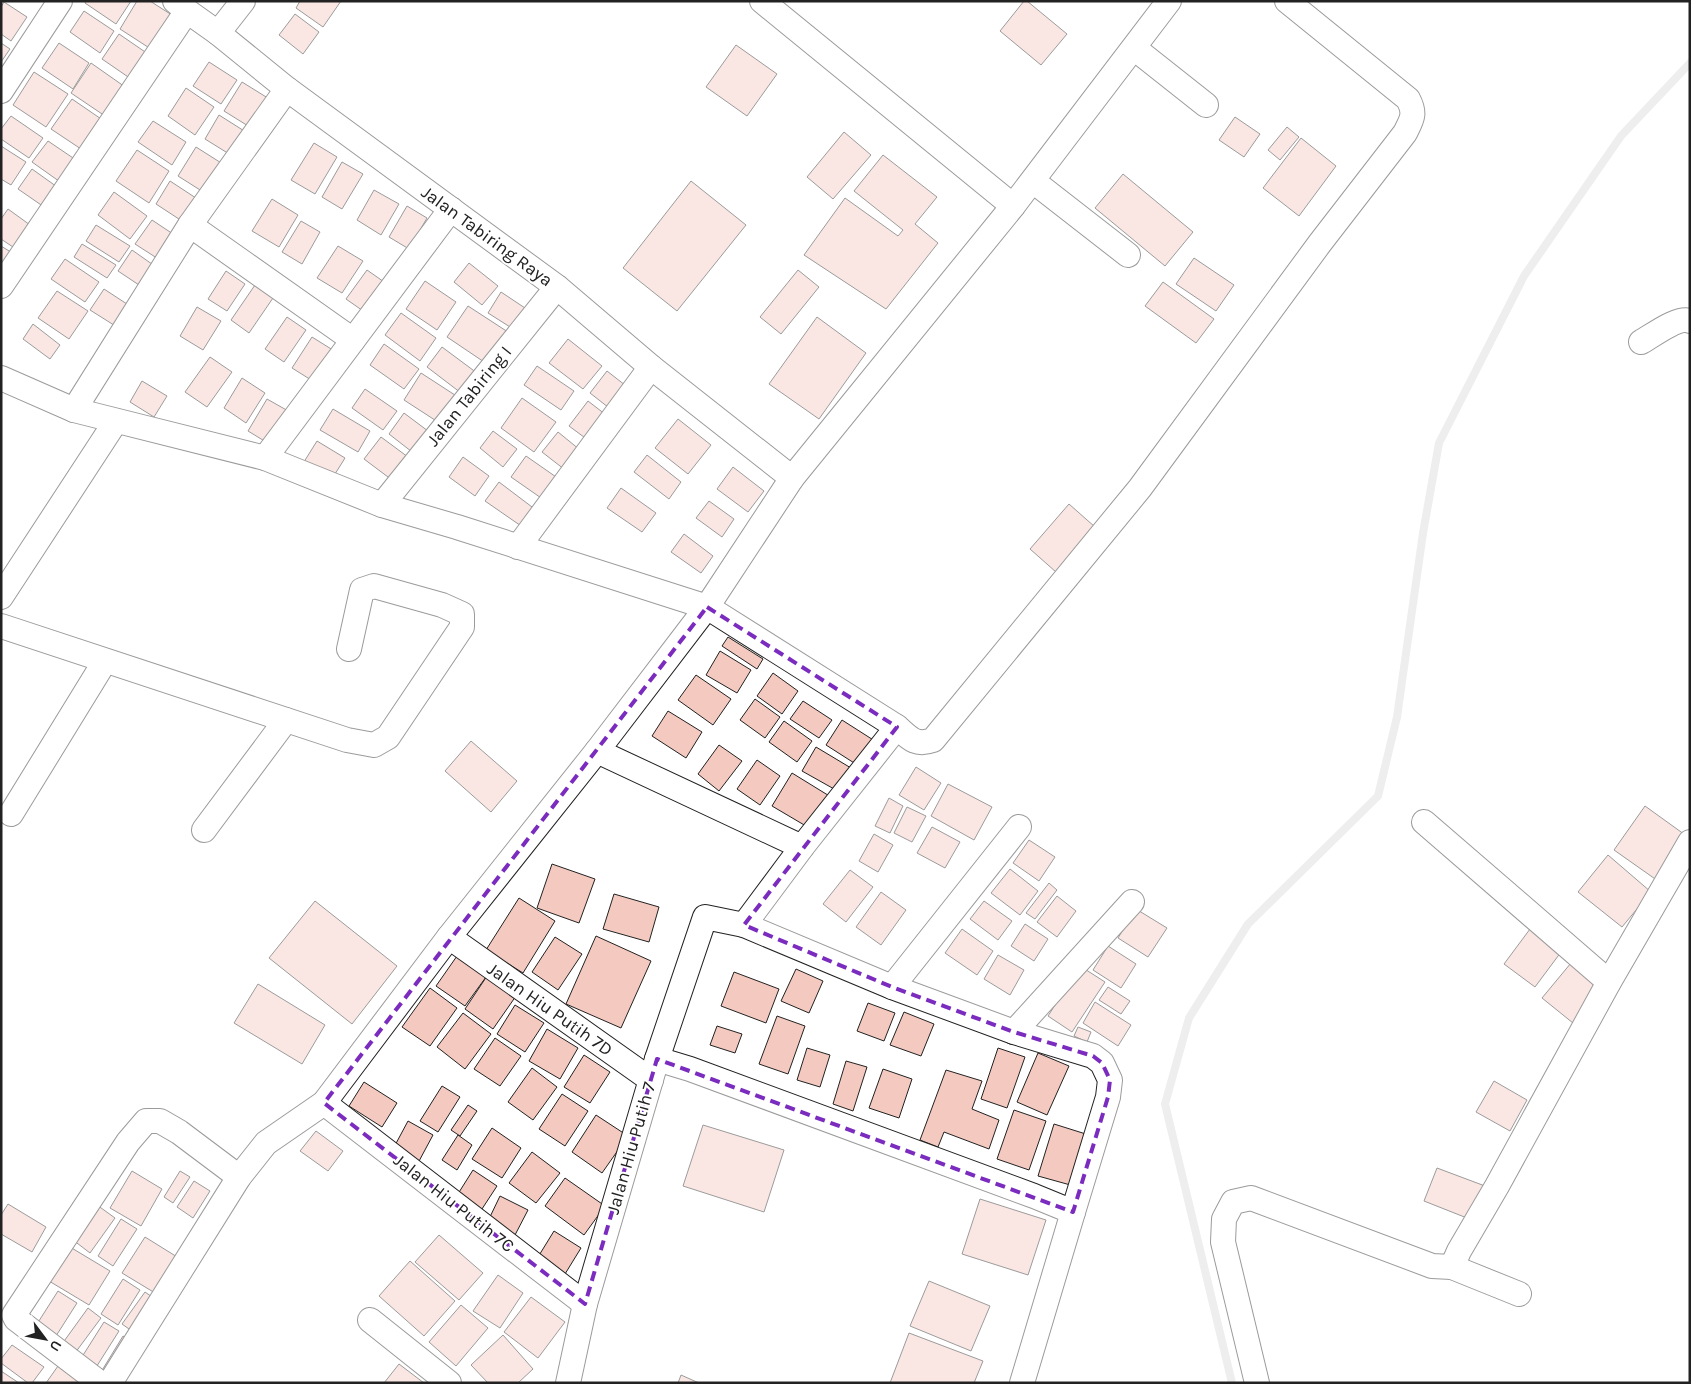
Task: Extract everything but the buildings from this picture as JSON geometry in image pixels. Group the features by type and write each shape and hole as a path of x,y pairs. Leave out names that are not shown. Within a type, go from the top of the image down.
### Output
{"street":[{"path":"1,91 60,1"},
{"path":"218,33 243,1"},
{"path":"762,1 1013,206"},
{"path":"110,1383 239,1177 266,1143 324,1103 449,938 597,751 707,607 792,478 1013,206 1169,1"},
{"path":"1,378 74,410 264,458 382,505 707,607 897,727 911,740 923,744 933,740 1140,488 1320,243 1405,132 1412,118 1413,109 1408,99 1286,1"},
{"path":"1,286 181,6"},
{"name":"Jalan Tabiring Raya","path":"181,6 218,33 287,89 557,287 651,367 792,478"},
{"path":"1134,48 1206,105"},
{"path":"74,410 190,225 287,89"},
{"path":"1032,181 1128,255"},
{"path":"264,458 451,209"},
{"path":"190,225 352,340"},
{"name":"Jalan Tabiring I","path":"382,505 557,287"},
{"path":"1641,342 1679,320 1687,319 1690,321"},
{"path":"518,547 651,367"},
{"path":"1,597 116,421"},
{"path":"1,626 346,740 374,745 388,737 462,627 462,614 442,605 374,586 362,590 349,649"},
{"path":"11,814 105,661"},
{"path":"204,830 286,720"},
{"path":"897,727 802,847 744,925 892,987 1014,1032 1093,1056 1102,1063 1110,1080 1108,1097 1022,1383"},
{"path":"597,751 802,847"},
{"path":"1424,822 1610,982"},
{"path":"892,987 1019,827"},
{"path":"1452,1267 1459,1251 1690,842"},
{"path":"1014,1032 1132,902"},
{"name":"Jalan Hiu Putih 7","path":"568,1383 585,1304 654,1069 705,917 744,925"},
{"name":"Jalan Hiu Putih 7D","path":"449,938 654,1069 709,1075 1073,1212"},
{"name":"Jalan Hiu Putih 7C","path":"324,1103 585,1304"},
{"path":"100,1383 16,1319 14,1315 123,1150 146,1121 160,1121 179,1132 239,1177"},
{"path":"1257,1383 1223,1242 1224,1219 1233,1202 1251,1198 1432,1266 1452,1267 1519,1294"},
{"path":"370,1320 449,1383"}],"highlighted area":[{"path":"707,607 897,727 744,925 892,987 1014,1032 1093,1056 1102,1063 1110,1080 1108,1097 1073,1212 657,1059 585,1304 324,1103"}],"waterway":[{"path":"1232,1383 1165,1104 1189,1018 1248,924 1378,796 1397,717 1423,533 1439,443 1524,276 1621,136 1690,63"}]}
